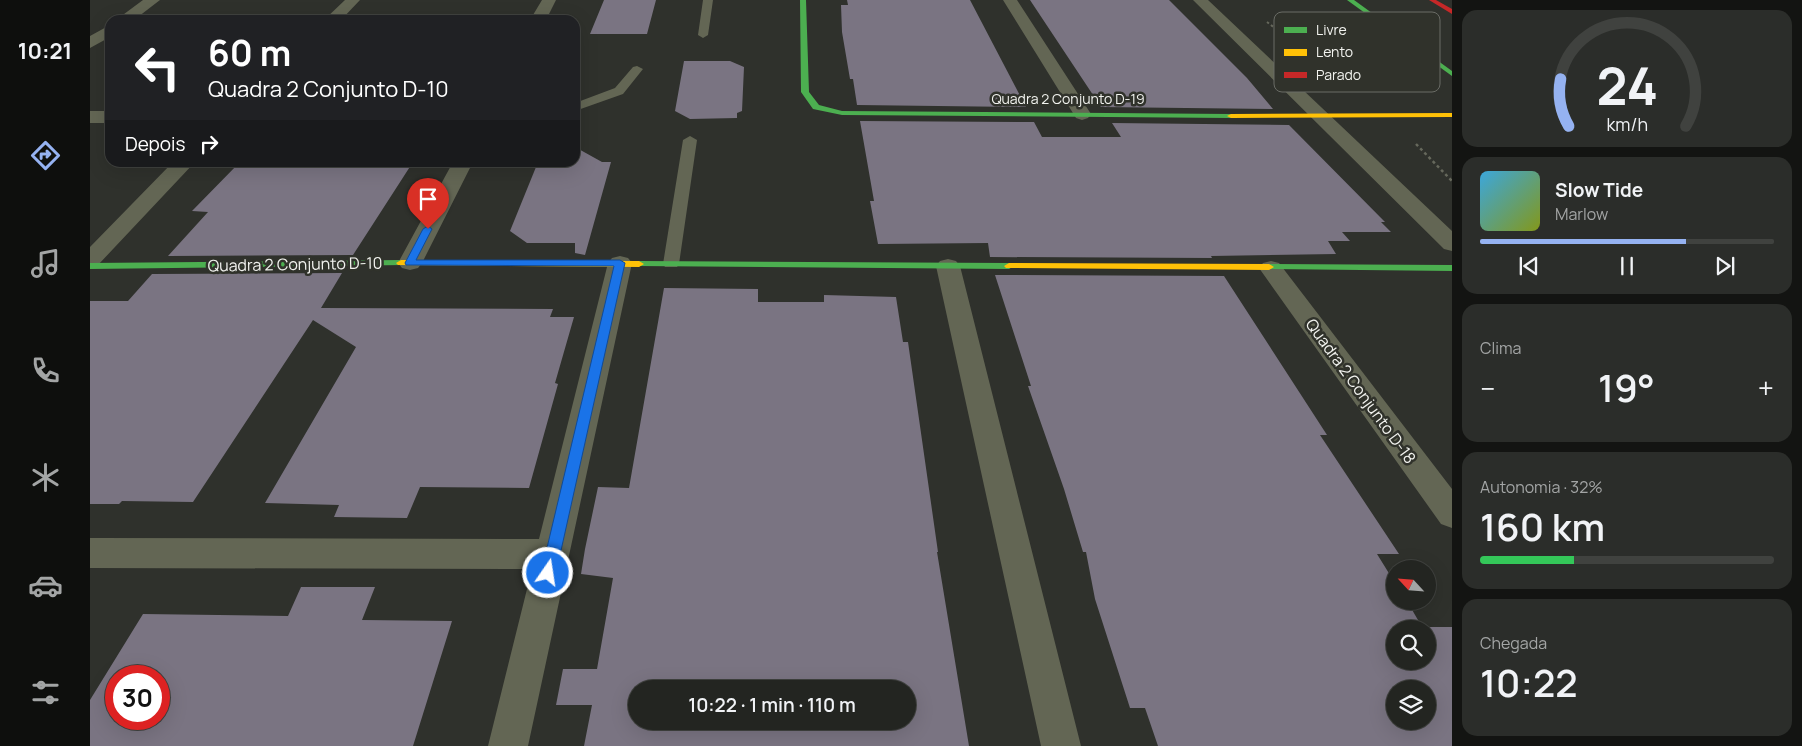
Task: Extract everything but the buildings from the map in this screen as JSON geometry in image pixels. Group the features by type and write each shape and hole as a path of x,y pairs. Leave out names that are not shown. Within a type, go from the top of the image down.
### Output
{"main road":[{"name":"Quadra 2 Conjunto D-19","path":"803,0 806,92 816,107 842,113 1320,117 1452,115"},
{"path":"1350,0 1367,12"},
{"path":"1432,0 1452,12"},
{"path":"1440,65 1452,74"},
{"name":"Quadra 2 Conjunto D-10","path":"90,266 620,263 948,266"},
{"path":"948,266 1452,268"}],"street":[{"path":"131,15 153,0"},
{"path":"337,15 353,0"},
{"path":"541,15 549,0"},
{"path":"1010,0 1082,114"},
{"path":"1200,0 1274,72"},
{"path":"90,43 105,33"},
{"path":"1294,92 1452,244"},
{"path":"90,117 105,117"},
{"path":"90,260 179,167"},
{"path":"410,263 460,167"},
{"path":"508,746 620,263"},
{"path":"948,266 1061,746"},
{"name":"Quadra 2 Conjunto D-18","path":"1271,268 1452,514"},
{"path":"93,557 553,554"}],"lane":[{"path":"703,35 708,0"},
{"path":"580,105 619,90 637,69"},
{"path":"671,264 690,140"}],"traffic: fast":[{"path":"803,0 805,92 816,107 842,113 1231,116"},
{"path":"1350,0 1367,12"},
{"path":"1440,65 1452,74"},
{"path":"90,266 401,263"},
{"path":"639,264 1009,266"},
{"path":"1269,267 1452,268"}],"traffic: slow":[{"path":"1231,116 1452,115"},
{"path":"401,263 639,264"},
{"path":"1009,266 1269,267"}],"traffic: jam":[{"path":"1432,0 1452,12"}],"route":[{"path":"428,229 410,263 620,263 548,573"}]}
